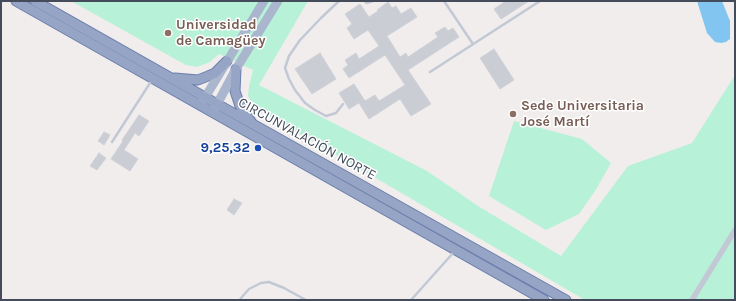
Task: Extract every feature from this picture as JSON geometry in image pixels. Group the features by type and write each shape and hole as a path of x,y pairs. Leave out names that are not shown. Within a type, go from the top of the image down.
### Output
{"highway":[{"name":"CIRCUNVALACIÓN NORTE","path":"16,1 153,79 203,102"},
{"name":"CIRCUNVALACIÓN NORTE","path":"35,1 168,77 214,109 544,300"},
{"path":"168,77 198,80 215,73 227,62"},
{"path":"236,70 235,91 240,106 252,124"},
{"name":"CIRCUNVALACIÓN NORTE","path":"214,109 252,124 566,300"}],"main road":[{"path":"203,102 264,1"},
{"path":"214,109 278,1"}],"street":[{"path":"692,300 735,230"}],"lane":[{"path":"339,1 320,18 300,40 289,56 285,68 295,90 305,102 315,110 326,116 336,113 343,104"},
{"path":"364,1 367,3 373,1"},
{"path":"444,1 473,44"},
{"path":"430,72 540,1"},
{"path":"112,142 153,79"},
{"path":"412,300 456,250"},
{"path":"240,300 249,289 262,283 269,282 306,300"}],"green space":[{"path":"71,1 308,1 259,85 427,171 478,206 561,256 628,166 692,143 735,75 735,300 585,300 254,107 248,96 253,70 219,54 210,62 197,67 186,65"},
{"path":"514,121 582,139 611,163 595,191 579,214 546,230 489,196"}],"water":[{"path":"697,1 722,1 730,21 730,39 721,43 715,42 707,33"}],"building":[{"path":"506,1 529,1 501,19 494,9"},
{"path":"388,2 392,8 396,6 401,14 411,8 417,17 387,36 400,57 406,53 408,57 438,37 435,33 445,27 448,31 453,28 459,37 408,70 431,104 411,116 400,99 369,119 359,103 349,109 339,93 354,84 365,101 375,95 379,101 405,85 385,55 349,78 343,69 348,65 345,60 356,53 359,59 379,46 368,30 354,39 347,28 352,24 345,14 360,4 369,17"},
{"path":"494,49 514,80 500,89 480,58"},
{"path":"320,53 336,79 312,94 295,69"},
{"path":"139,115 149,121 139,136 135,133 124,150 138,159 130,171 111,159"},
{"path":"104,132 110,135 104,145 98,141"},
{"path":"99,153 106,158 97,170 90,166"},
{"path":"234,199 242,203 234,215 227,210"}],"place":[{"name":"Universidad de Camagüey","path":"168,33"},
{"name":"Sede Universitaria José Martí","path":"513,114"},
{"name":"9,25,32","path":"258,148"}]}
